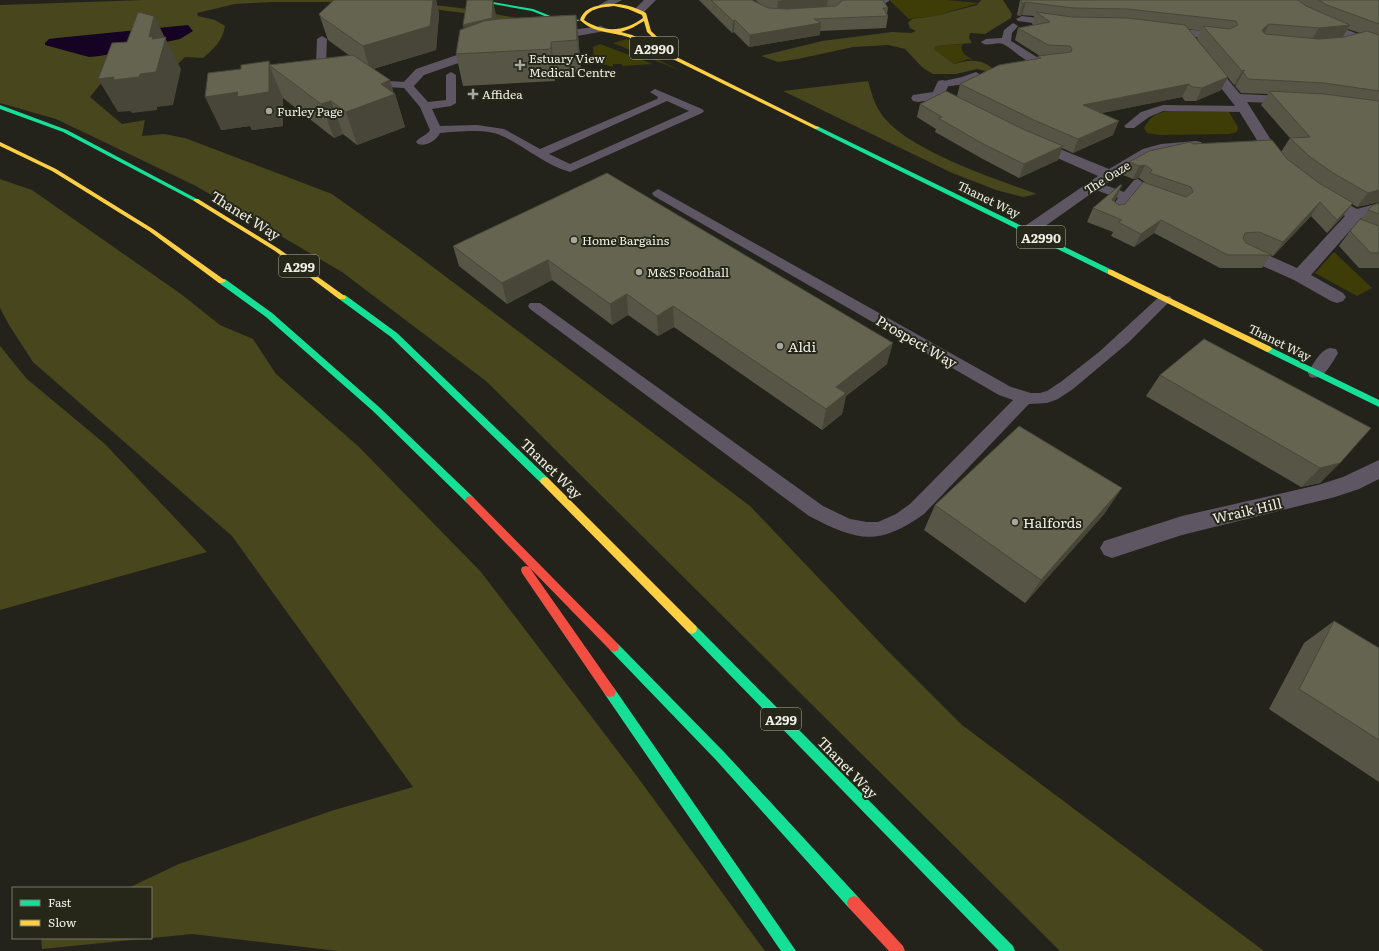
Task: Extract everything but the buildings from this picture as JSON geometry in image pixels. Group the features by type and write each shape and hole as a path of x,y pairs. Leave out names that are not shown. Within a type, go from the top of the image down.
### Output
{"main road":[{"name":"Thanet Way","path":"473,0 533,10 554,9"},
{"path":"574,8 625,5 643,14"},
{"path":"582,21 585,12 601,6"},
{"name":"Thanet Way","path":"533,10 552,18 582,21 593,28 630,36 1379,404"},
{"name":"Thanet Way","path":"606,30 630,28 642,22 643,14"},
{"name":"Thanet Way","path":"643,14 649,31 658,41 696,69"},
{"name":"Thanet Way","path":"0,107 65,131 189,196 277,250 394,335 554,489 1008,951"},
{"path":"0,144 54,170 151,230 269,315 376,409 489,518 720,756 898,951"},
{"path":"489,518 789,951"}],"street":[{"path":"601,6 617,0"},
{"path":"643,14 643,6 651,0"},
{"path":"1281,0 1300,12 1359,39 1379,46"},
{"path":"1018,19 1074,25"},
{"path":"548,37 561,28 582,21"},
{"path":"1150,28 1224,37"},
{"path":"536,40 548,37 606,30"},
{"path":"1183,32 1245,109 1260,145 1290,173"},
{"path":"1342,44 1359,39"},
{"path":"407,85 420,72 487,48 499,46"},
{"path":"918,98 944,93"},
{"path":"1236,98 1307,102"},
{"path":"1020,136 1109,176"},
{"name":"The Oaze","path":"1028,231 1094,185 1131,162 1161,148 1210,144"},
{"path":"1311,189 1353,224"},
{"path":"1300,276 1353,224 1379,208"},
{"path":"1244,251 1300,276 1337,297"},
{"name":"Wraik Hill","path":"1112,548 1148,534 1304,498 1366,477 1379,468"}],"lane":[{"path":"1006,40 1007,32 1018,19"},
{"path":"322,39 321,64 343,81 322,82"},
{"path":"986,42 1006,40 1016,49 1036,61"},
{"path":"1021,63 1049,61"},
{"path":"944,93 976,74"},
{"path":"425,106 451,103 451,75"},
{"path":"358,82 380,85 407,85 425,106 436,130"},
{"path":"436,130 477,128 498,131 515,138 539,154 570,168 698,111 660,94 662,101 539,154"},
{"path":"1130,126 1142,115 1152,110 1163,108 1245,109"},
{"path":"422,142 433,136 436,130"},
{"path":"1094,185 1132,189 1146,193"},
{"path":"1113,213 1132,189"},
{"name":"Prospect Way","path":"658,192 1005,391 1025,398 1042,399 1072,382 1139,325 1165,299"},
{"path":"535,306 816,511 845,526 863,530 881,530 900,522 917,509 1025,398"},
{"path":"1316,373 1330,353"}],"shaded area":[{"path":"144,0 392,0 468,9 528,20 516,24 464,13 400,5 344,2 272,2 235,4 197,13 198,16 215,20 225,26 222,36 217,44 203,58 185,57 177,65 106,77 90,97 122,124 145,120 142,136 164,134 185,138 332,194 409,249 750,506 886,649 962,725 1264,951 1060,951 486,381 342,272 196,186 56,119 0,103 0,5"},
{"path":"889,0 947,0 979,3 935,16 909,19"},
{"path":"981,0 1003,0 1012,14 1011,18 985,34 970,33 969,38 972,43 936,46 934,49 954,64 966,61 983,62 997,74 977,69 956,74 933,74 923,68 905,49 888,45 853,47 778,62 761,56 822,41 892,32 911,33 916,31 910,28 908,23 912,19 935,16 977,5"},
{"path":"188,25 193,31 180,39 100,56 89,57 45,45 49,39"},
{"path":"627,39 647,54 681,71 613,43"},
{"path":"600,44 653,64 623,66 621,64 613,64 613,67 594,62 593,47"},
{"path":"963,44 961,48 964,54 973,60 968,59 954,64 934,49 936,46"},
{"path":"868,81 874,101 880,112 892,126 908,138 929,150 975,171 1037,194 1023,197 996,190 950,172 783,91"},
{"path":"1169,111 1229,112 1238,127 1237,132 1229,134 1160,135 1147,133 1144,128 1151,118 1157,114"},
{"path":"0,179 32,190 181,294 220,325 253,339 276,374 359,447 481,572 636,775 765,951 338,951 192,934 152,938 152,887 130,887 179,864 331,811 413,787 232,536 33,362 0,308"},
{"path":"1334,252 1372,288 1357,296 1315,273"},
{"path":"0,346 27,379 105,444 207,552 0,610"},
{"path":"41,939 142,939 42,949"}],"traffic: fast":[{"path":"473,0 533,10 552,18 578,20"},
{"path":"0,107 65,131 196,200"},
{"path":"817,128 1110,272"},
{"path":"222,281 269,315 376,409 470,500"},
{"path":"342,297 394,335 545,481"},
{"path":"1268,349 1379,404"},
{"path":"692,629 1008,951"},
{"path":"614,647 720,756 854,903"},
{"path":"610,692 789,951"}],"traffic: slow":[{"path":"645,18 631,27 614,31 597,29 582,20 584,14 606,5 622,6 637,10 644,14 649,31 669,50"},
{"path":"611,30 630,36 817,128"},
{"path":"0,144 54,170 151,230 222,281"},
{"path":"196,200 277,250 342,297"},
{"path":"1110,272 1268,349"},
{"path":"545,481 692,629"}],"traffic: jam":[{"path":"470,500 614,647"},
{"path":"526,570 610,692"},
{"path":"854,903 898,951"}],"place":[{"name":"Estuary View Medical Centre","path":"520,65"},
{"name":"Affidea","path":"473,94"},
{"name":"Furley Page","path":"269,111"},
{"name":"Home Bargains","path":"574,240"},
{"name":"M&S Foodhall","path":"639,272"},
{"name":"Aldi","path":"780,346"},
{"name":"Halfords","path":"1015,522"}]}
